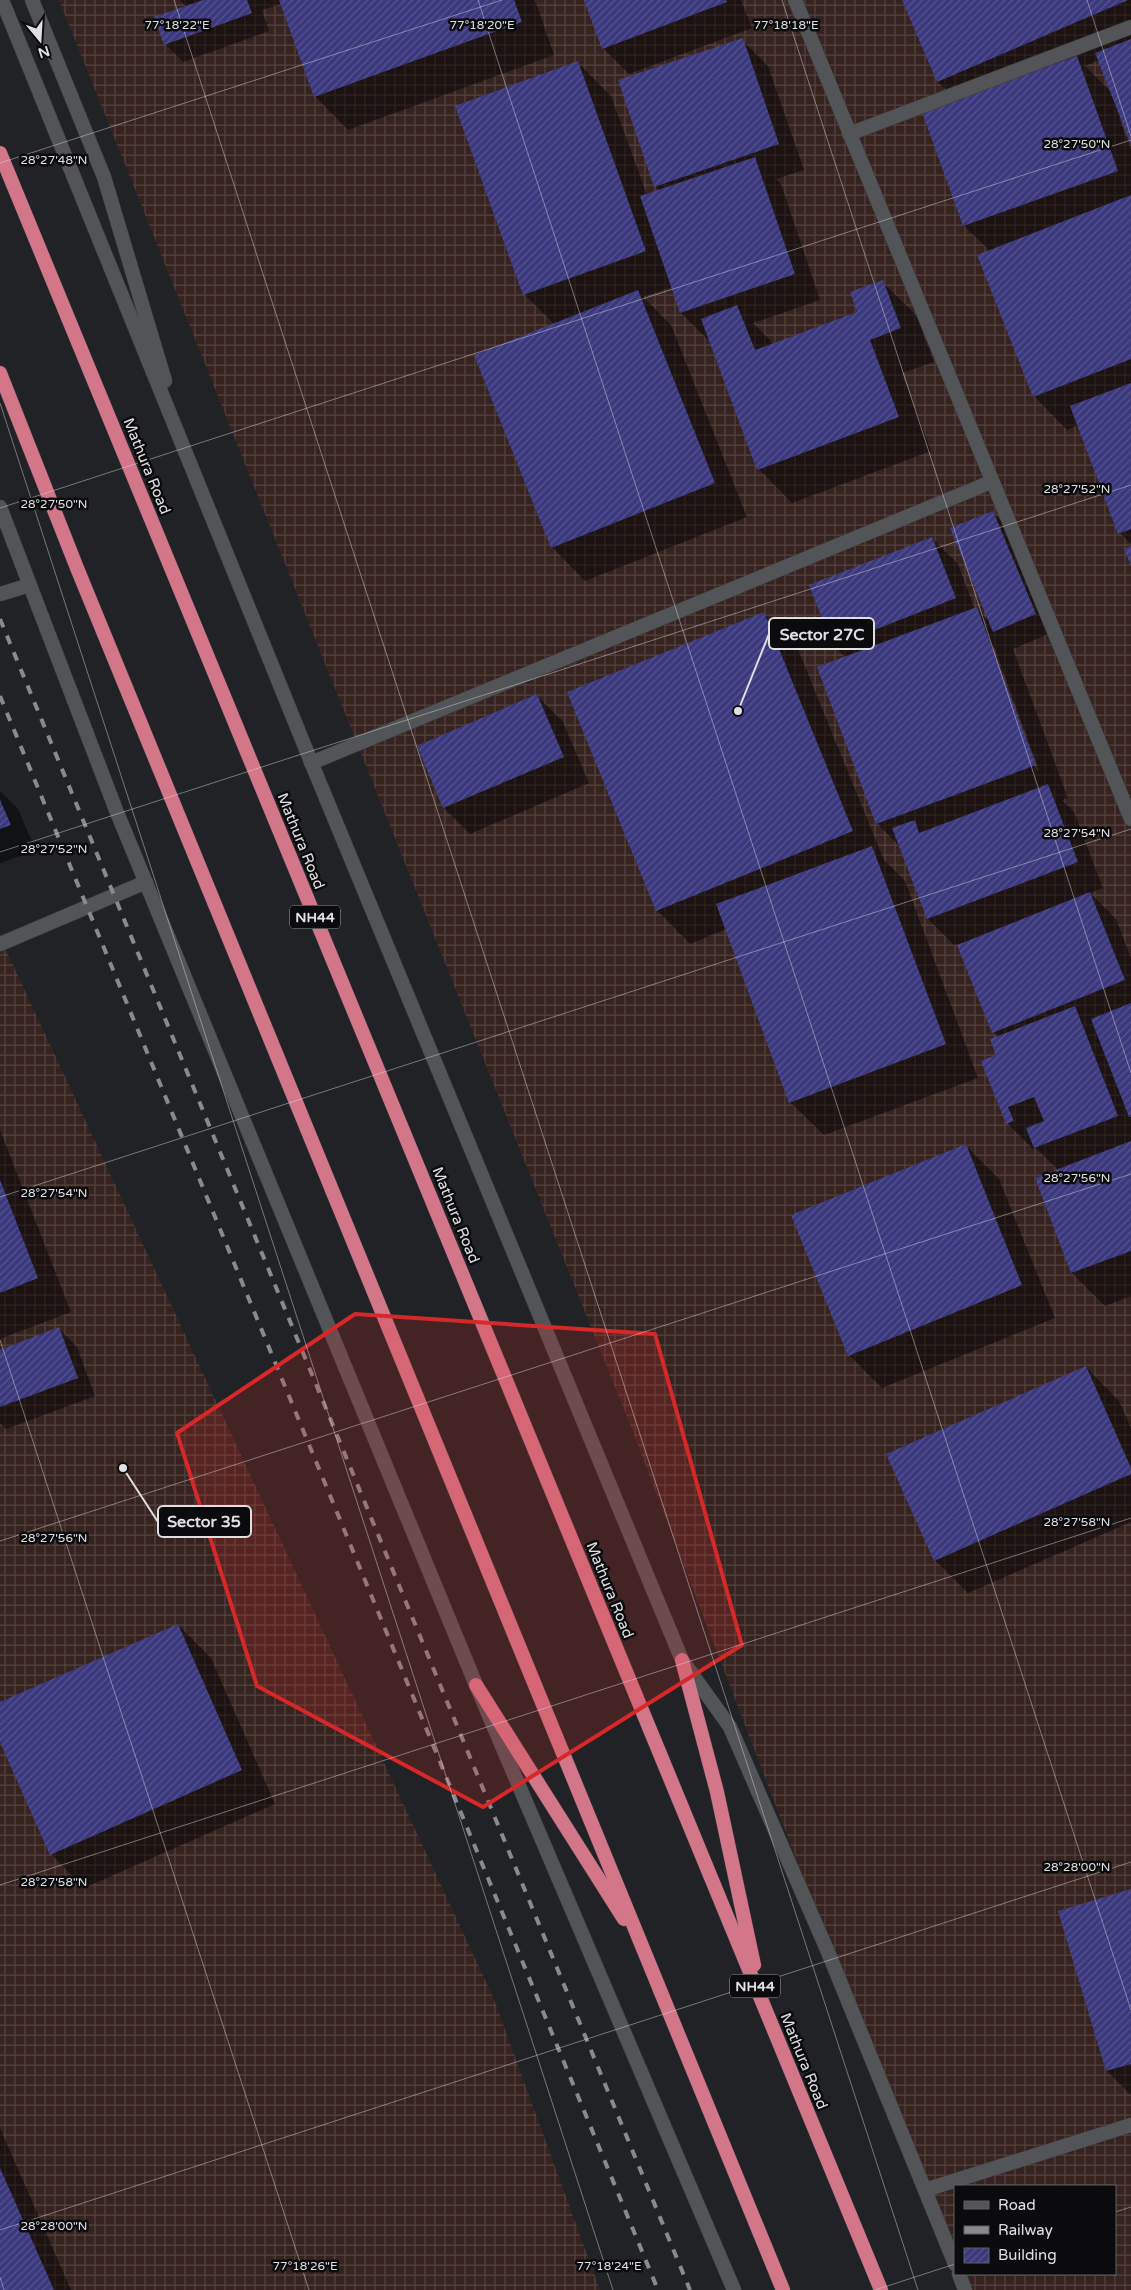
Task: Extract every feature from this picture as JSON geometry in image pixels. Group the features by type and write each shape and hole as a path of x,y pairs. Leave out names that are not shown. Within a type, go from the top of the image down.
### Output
{"highway":[{"name":"Mathura Road","path":"0,153 881,2290"},
{"path":"0,373 77,568 783,2290"},
{"path":"682,1660 717,1792 760,1998"},
{"path":"476,1685 642,1947"}],"main road":[{"path":"2,0 311,763 682,1660 730,1727 828,1952 954,2262"},
{"path":"32,0 104,178 190,464"},
{"path":"795,0 991,482 1131,819"},
{"path":"849,134 1131,27"},
{"path":"311,763 991,482"},
{"path":"0,508 146,882 476,1685 734,2290"},
{"path":"0,594 30,585"},
{"path":"0,944 146,882"},
{"path":"925,2190 1131,2125"},
{"path":"959,2275 965,2290"}],"highlighted area":[{"path":"355,1314 655,1334 742,1645 483,1807 257,1686 177,1433"}],"shaded area":[{"path":"59,0 1131,0 1131,2290 961,2290 955,2275 1116,2275 1116,2185 954,2185 954,2272 629,1422"},
{"path":"0,937 494,1999 600,2290 0,2290"}],"building":[{"path":"203,0 247,0 252,13 164,45 154,17"},
{"path":"279,0 514,0 522,22 314,97"},
{"path":"584,0 726,0 727,2 602,49"},
{"path":"902,0 1128,0 937,82"},
{"path":"743,38 779,144 654,187 618,80"},
{"path":"1131,39 1131,145 1095,53"},
{"path":"1077,56 1118,171 963,226 922,112"},
{"path":"578,61 646,251 523,295 455,106"},
{"path":"755,157 795,274 680,313 640,196"},
{"path":"1131,195 1131,359 1033,397 977,255"},
{"path":"883,280 901,328 870,340 899,417 757,470 701,319 737,305 755,350 857,312 850,292"},
{"path":"638,290 715,483 551,548 474,355"},
{"path":"1131,383 1131,529 1118,534 1070,406"},
{"path":"993,511 1036,614 993,632 950,528"},
{"path":"932,537 956,598 833,646 809,585"},
{"path":"1131,546 1131,566 1124,549"},
{"path":"977,607 1036,765 876,824 817,667"},
{"path":"764,612 853,831 656,911 567,692"},
{"path":"537,694 564,757 443,808 417,746"},
{"path":"1048,784 1078,862 927,919 892,828 915,820 919,833"},
{"path":"0,800 11,825 0,829"},
{"path":"872,846 946,1044 789,1103 716,904"},
{"path":"1090,892 1125,980 992,1033 957,945"},
{"path":"1131,1003 1131,1117 1129,1117 1091,1019"},
{"path":"1075,1006 1118,1116 1034,1148 1026,1128 1044,1121 1034,1097 1008,1107 1014,1121 1006,1124 981,1061 996,1055 990,1039"},
{"path":"1131,1141 1131,1251 1071,1273 1035,1178"},
{"path":"966,1144 1022,1285 848,1356 791,1215"},
{"path":"0,1180 38,1278 0,1293"},
{"path":"59,1327 78,1378 0,1407 0,1350"},
{"path":"1086,1366 1131,1468 1131,1474 934,1561 886,1454"},
{"path":"178,1624 242,1770 50,1855 0,1742 0,1702"},
{"path":"1131,1889 1131,2064 1106,2071 1058,1911"},
{"path":"0,2168 54,2290 0,2290"}],"railway":[{"path":"0,619 690,2290"},
{"path":"0,696 658,2290"}],"place":[{"name":"Sector 27C","path":"738,711"},
{"name":"Sector 35","path":"123,1468"}]}
